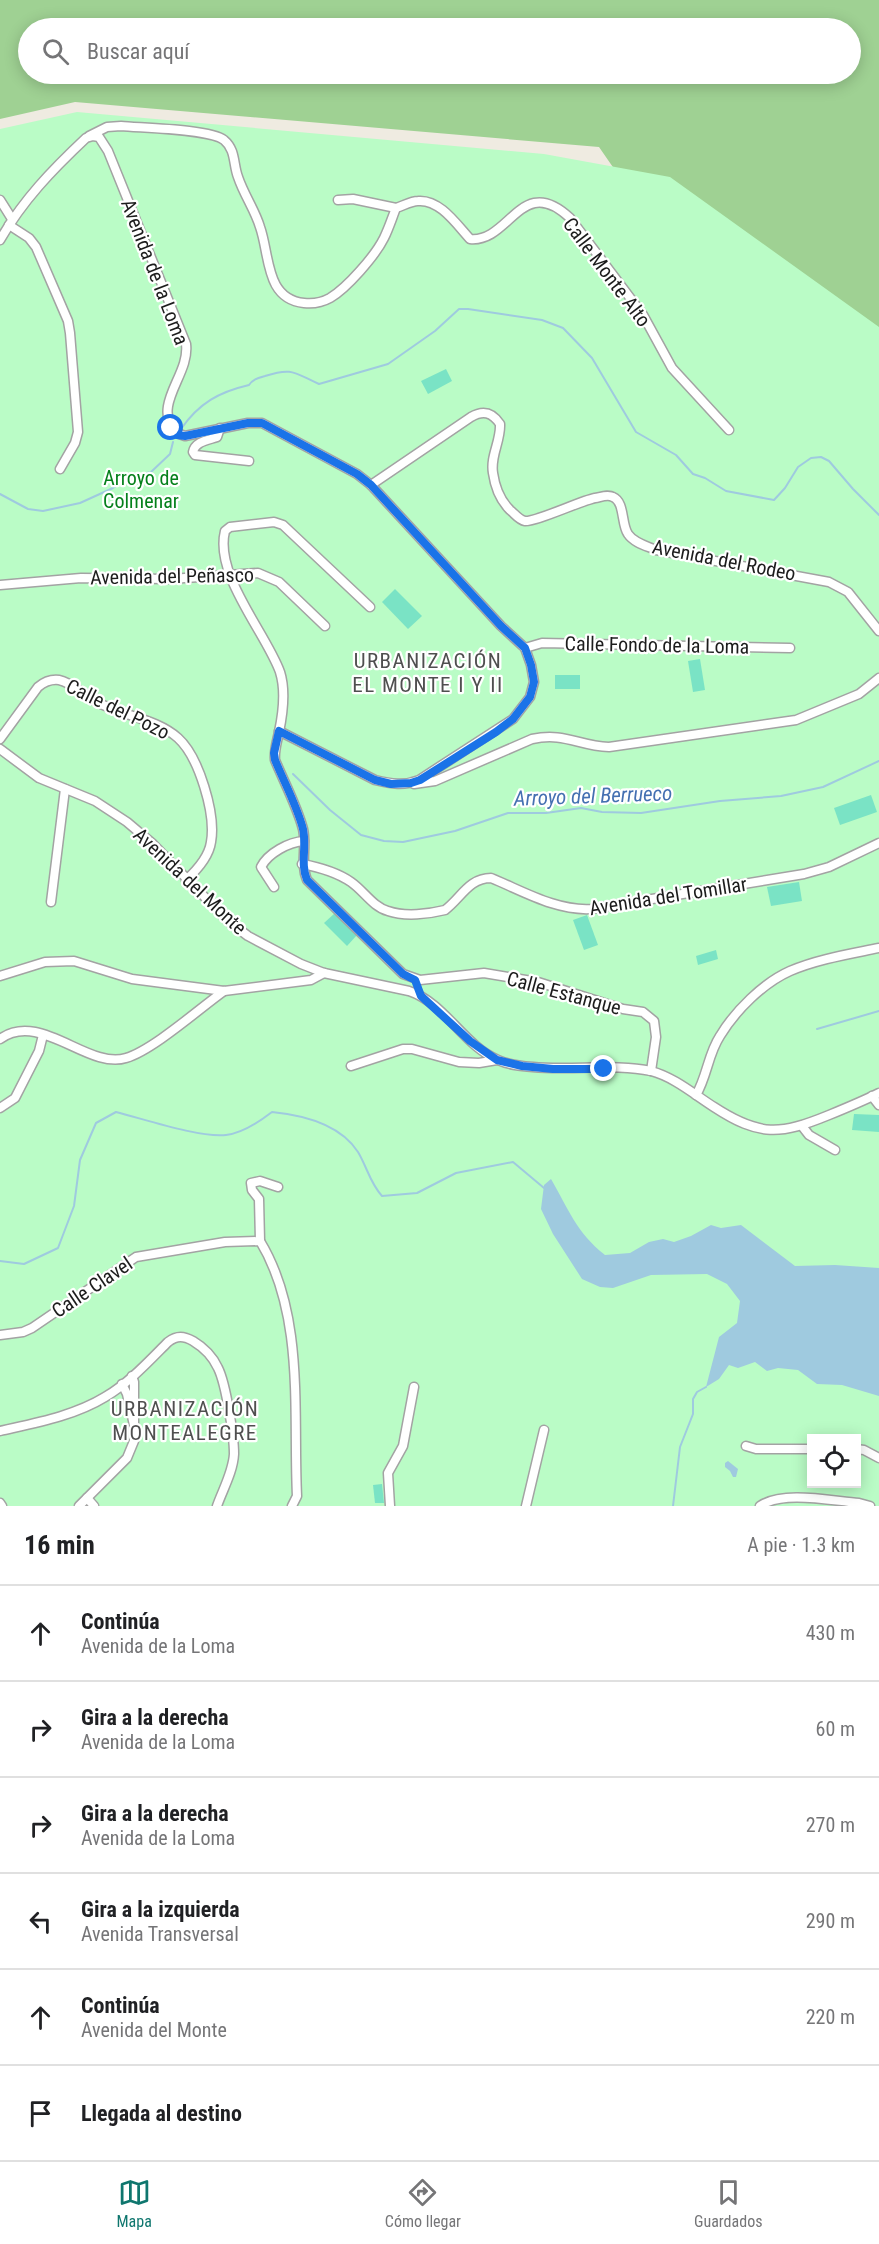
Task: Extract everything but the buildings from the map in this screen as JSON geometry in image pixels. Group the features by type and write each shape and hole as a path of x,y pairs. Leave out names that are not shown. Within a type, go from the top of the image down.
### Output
{"street":[{"path":"0,240 24,202 86,138 104,128 121,126 207,134 225,141 231,148 237,176 260,227 271,279 288,299 299,303 312,304 325,301 336,294 376,251 384,239 396,208"},
{"path":"86,138 93,135 101,139 104,128"},
{"name":"Avenida de la Loma","path":"101,139 186,344 186,360 167,405 171,428 177,435 185,436 248,423 262,423 357,474 371,485 501,626 525,648"},
{"name":"Calle Monte Alto","path":"338,200 353,199 396,208 417,201 428,201 440,207 470,239 480,240 490,236 510,217 533,203 543,203 559,208 570,218 643,315 672,368 729,430"},
{"path":"0,200 10,222 36,246 68,321 78,432 75,443 60,469"},
{"name":"Avenida del Rodeo","path":"371,485 471,417 482,412 489,413 500,424 501,432 492,460 495,481 504,504 518,518 525,521 534,520 580,501 608,495 615,497 620,503 628,534 635,541 656,550 829,582 848,592 879,631"},
{"name":"Avenida de la Loma","path":"220,428 217,437 194,447 195,455 249,461"},
{"path":"370,607 283,525 274,522 226,529 224,544 236,589 279,671 284,692 274,753 302,827 304,841 302,864 307,880 410,982"},
{"name":"Avenida del Peñasco","path":"0,585 81,578 170,579 258,573 279,582 325,626"},
{"name":"Calle Fondo de la Loma","path":"525,648 542,643 790,648"},
{"path":"411,783 496,732 523,708 530,697 534,682 525,648"},
{"path":"279,731 375,780 391,784 422,784 444,777 532,739 547,736 564,737 590,745 609,747 796,720 859,694 879,678"},
{"name":"Calle del Pozo","path":"0,739 38,687 44,682 54,680 62,681 96,702 169,731 181,740 190,753 203,784 211,818 211,843 207,854 194,873 186,880"},
{"name":"Avenida del Monte","path":"0,749 39,778 95,801 127,822 153,844 228,921 248,936 271,950 324,973 392,987 410,982 421,996 484,1053 497,1060 522,1066 553,1069 651,1071 740,1122 757,1128 777,1131 802,1126 876,1095"},
{"path":"432,772 438,778 444,777"},
{"path":"51,902 65,789"},
{"path":"274,887 262,872 263,862 277,851 296,842 304,841"},
{"name":"Avenida del Tomillar","path":"302,864 342,877 376,905 386,911 396,913 445,910 471,884 481,878 491,878 565,908 591,909 804,874 828,867 879,843"},
{"path":"696,1095 719,1036 732,1018 761,991 788,972 808,964 879,948"},
{"path":"0,975 45,962 74,962 132,979 224,991 311,980 324,973"},
{"name":"Calle Estanque","path":"410,982 484,973 538,982 623,1009 643,1012 654,1022 656,1037 651,1071"},
{"path":"0,1039 5,1035 21,1032 43,1035 58,1038 101,1058 112,1060 127,1058 147,1048 224,991"},
{"path":"0,1108 15,1098 39,1051 43,1035"},
{"path":"351,1066 403,1049 412,1049 459,1062 479,1063 497,1060"},
{"path":"479,1063 484,1053"},
{"path":"876,1095 879,1105"},
{"path":"802,1126 809,1135 835,1150"},
{"path":"278,1187 260,1181 251,1183 252,1190 259,1199 260,1240 272,1264 294,1350 297,1496 292,1506"},
{"name":"Calle Clavel","path":"0,1335 23,1332 32,1328 136,1257 225,1242 260,1240"},
{"path":"0,1431 61,1416 105,1397 132,1376 168,1342 178,1336 191,1340 200,1346 219,1369 224,1387 234,1454 231,1471 217,1506"},
{"path":"79,1506 127,1458 134,1441 134,1382 132,1376"},
{"path":"122,1384 127,1394 134,1425"},
{"path":"390,1506 388,1473 403,1446 414,1387"},
{"path":"526,1506 544,1430"},
{"path":"746,1446 756,1449 807,1449"},
{"path":"861,1450 879,1458"},
{"path":"87,1498 94,1506"},
{"path":"760,1506 777,1498 824,1503 859,1503 870,1506"}],"green space":[{"path":"0,0 879,0 879,518 765,387 599,147 75,102 0,119"},
{"name":"Arroyo de Colmenar","path":"77,112 544,154 670,177 879,327 879,1506 0,1506 0,129"},
{"path":"446,369 452,381 428,394 421,381"},
{"path":"395,589 422,616 408,629 382,602"},
{"path":"700,659 705,690 693,692 688,661"},
{"path":"555,675 580,675 580,689 555,689"},
{"path":"871,795 877,812 840,825 834,808"},
{"path":"799,882 802,901 771,906 767,887"},
{"path":"335,913 357,935 347,946 324,923"},
{"path":"587,915 598,945 584,950 573,920"},
{"path":"716,950 718,959 698,965 696,956"},
{"path":"854,1114 879,1115 879,1132 852,1130"},
{"path":"382,1484 384,1503 375,1503 373,1485"}],"water":[{"path":"551,1179 580,1229 605,1255 630,1253 649,1242 663,1239 674,1242 711,1225 721,1228 741,1225 795,1266 835,1265 879,1268 879,1396 842,1385 817,1384 798,1370 778,1368 767,1371 755,1362 738,1368 729,1365 719,1379 706,1387 719,1337 737,1323 740,1301 727,1284 707,1274 651,1275 613,1288 600,1287 582,1279 553,1234 541,1209 544,1185"},
{"path":"728,1461 738,1469 736,1477 733,1477 725,1467"}],"waterway":[{"path":"181,429 195,412 210,400 228,391 249,385 260,377 274,373 293,372 319,384 388,364 435,331 459,309 468,309 542,320 563,328 592,358 636,432 676,455 693,474 705,478 726,491 774,500 785,488 798,467 811,458 821,457 829,461 879,515"},
{"path":"0,494 28,509 43,511 80,503 113,488 130,477 151,472 170,454 173,442"},
{"name":"Arroyo del Berrueco","path":"293,774 330,810 361,835 384,841 403,842 455,831 508,813 546,813 581,808 602,812 641,813 720,801 781,796 823,787 879,761"},
{"path":"817,1029 879,1011"},
{"path":"0,1261 24,1264 58,1248 74,1206 80,1160 96,1123 116,1112 187,1131 215,1135 239,1132 272,1112 308,1119 331,1128 350,1142 382,1196 417,1193 456,1173 513,1162 544,1188"},
{"path":"673,1506 680,1447 693,1414 693,1399 697,1392 706,1387"}],"district":[{"name":"URBANIZACIÓN EL MONTE I Y II","path":"428,673"},
{"name":"URBANIZACIÓN MONTEALEGRE","path":"185,1421"}],"route":[{"path":"171,428 177,435 185,436 248,423 262,423 357,474 371,485 501,626 525,648 534,682 530,697 523,708 496,732 420,780 400,784 375,780 279,731 274,753 275,760 302,827 304,841 302,864 307,880 403,974 415,980 421,996 484,1053 507,1064 553,1069 604,1069"}]}
